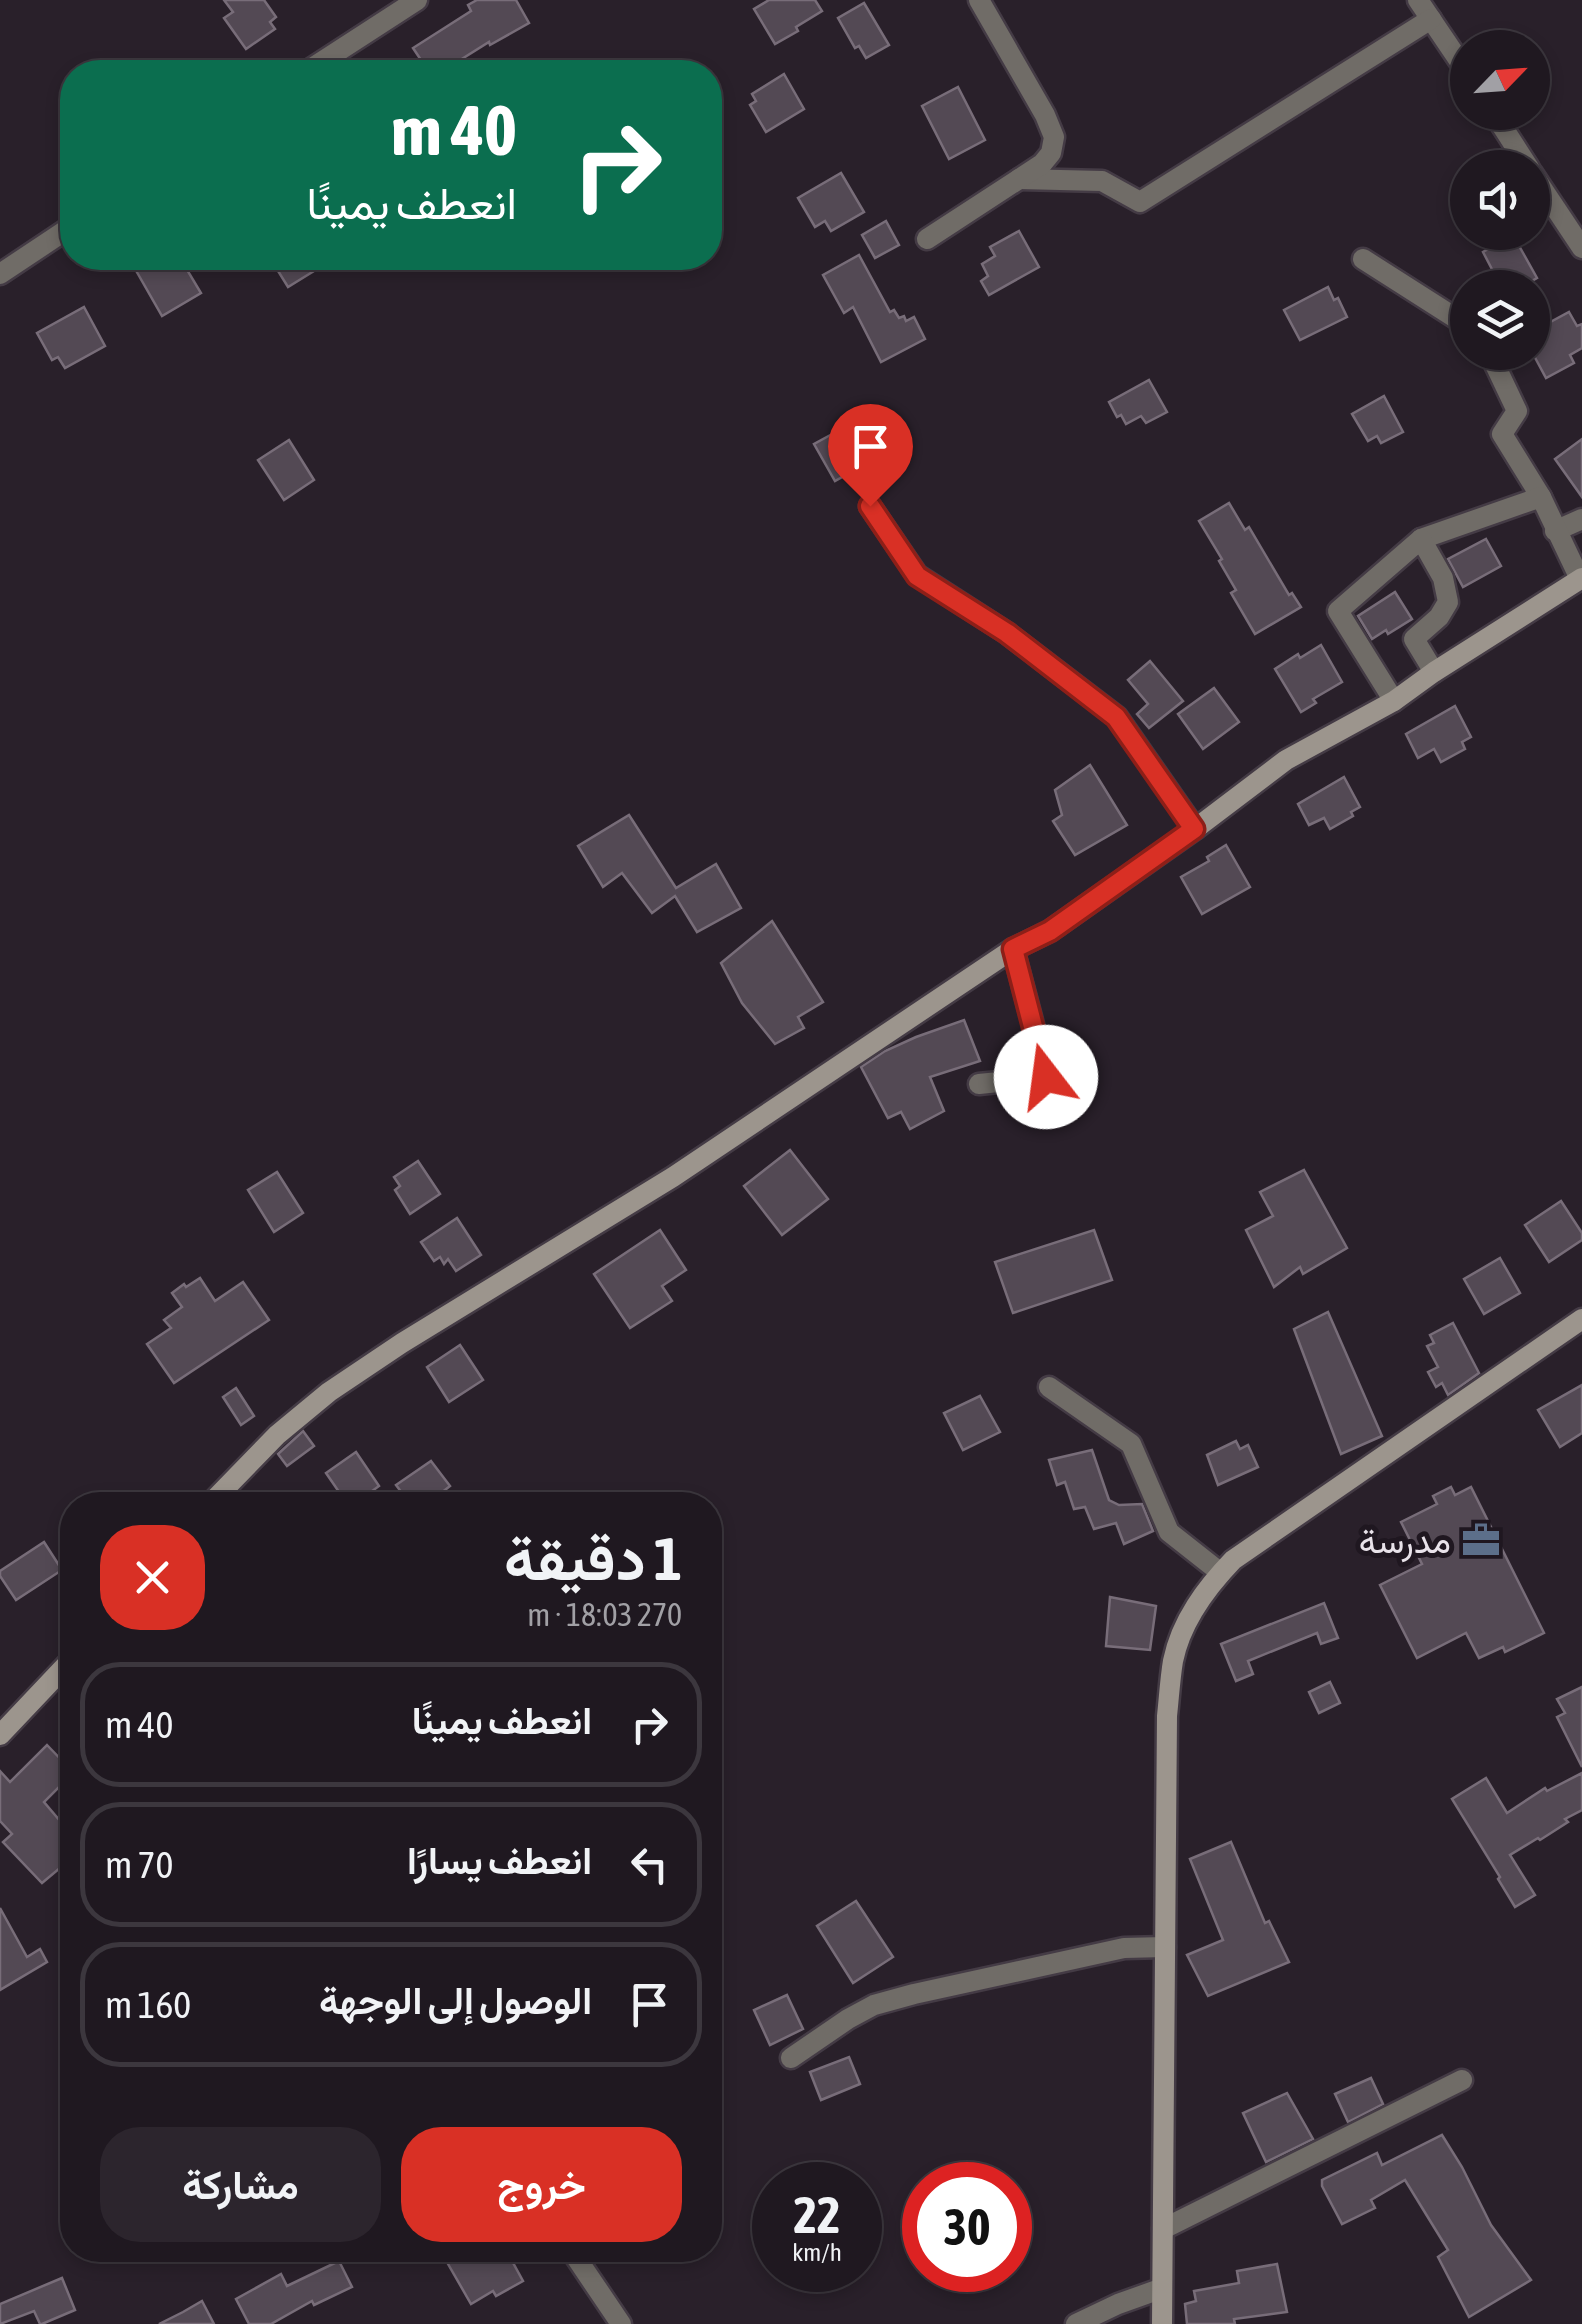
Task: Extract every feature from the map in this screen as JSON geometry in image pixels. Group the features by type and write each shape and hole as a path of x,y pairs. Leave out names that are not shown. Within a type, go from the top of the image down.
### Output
{"street":[{"path":"324,60 417,0"},
{"path":"927,239 1042,164 1051,153 1054,137 1045,115 978,0"},
{"path":"1418,0 1450,48"},
{"path":"1019,179 1102,181 1140,202 1430,19"},
{"path":"1550,199 1582,248"},
{"path":"0,274 60,234"},
{"path":"1363,259 1450,315"},
{"path":"221,1492 276,1435 329,1392 688,1168 1013,949 1050,931 1286,760 1394,701 1581,578 1541,497 1502,434 1518,412 1498,370"},
{"path":"1394,701 1338,611 1421,539 1541,497"},
{"path":"870,506 917,576 1007,633 1116,717 1194,829"},
{"path":"1555,531 1582,520"},
{"path":"1421,539 1443,578 1448,602 1439,618 1414,639 1434,672"},
{"path":"979,1084 1046,1077 1013,949"},
{"path":"1162,2324 1168,1716 1174,1658 1186,1624 1207,1587 1233,1560 1582,1319"},
{"path":"1048,1388 1131,1444 1169,1532 1221,1573"},
{"path":"0,1735 60,1675"},
{"path":"791,2058 848,2018 887,2001 1124,1948 1166,1947"},
{"path":"1162,2229 1462,2080"},
{"path":"579,2262 621,2324"},
{"path":"1076,2324 1160,2289"}],"building":[{"path":"224,0 264,0 276,17 270,22 275,29 246,49 224,18 233,12"},
{"path":"477,0 516,0 529,23 460,60 421,60 413,48 471,11 468,5"},
{"path":"769,0 815,0 822,11 775,44 754,9"},
{"path":"864,3 889,45 866,58 859,46 855,48 838,18"},
{"path":"784,74 804,109 766,132 750,105 756,101 752,94"},
{"path":"958,87 985,140 949,159 922,106"},
{"path":"841,173 864,212 831,231 825,221 815,227 798,198"},
{"path":"886,221 899,245 875,258 862,235"},
{"path":"1019,231 1039,267 989,295 981,281 988,276 982,264 995,256 990,247"},
{"path":"1521,250 1533,270 1492,270 1483,252"},
{"path":"859,255 890,312 894,310 906,321 914,317 925,339 881,362 853,307 844,313 823,275"},
{"path":"136,270 187,270 201,293 162,316"},
{"path":"277,270 316,270 288,287"},
{"path":"1328,287 1347,317 1300,340 1284,310"},
{"path":"84,307 105,346 65,368 58,357 52,360 37,333"},
{"path":"1569,312 1577,326 1582,324 1582,348 1570,355 1574,363 1546,378 1542,370 1550,370 1550,322"},
{"path":"1149,380 1167,412 1146,423 1141,416 1126,424 1109,402"},
{"path":"1384,396 1403,432 1381,443 1377,436 1368,441 1352,414"},
{"path":"868,421 883,447 865,456 871,466 835,481 814,444"},
{"path":"1582,439 1582,497 1555,459"},
{"path":"289,440 314,480 284,500 258,460"},
{"path":"1229,503 1245,530 1249,527 1289,595 1292,593 1301,607 1255,634 1231,593 1236,590 1219,561 1222,559 1199,521"},
{"path":"1486,539 1501,566 1463,587 1448,559"},
{"path":"1395,592 1412,619 1372,639 1358,616"},
{"path":"1321,645 1342,682 1313,699 1316,703 1301,712 1275,669"},
{"path":"1150,661 1183,701 1149,728 1137,714 1148,704 1128,680"},
{"path":"1214,688 1239,722 1203,749 1178,714"},
{"path":"1455,706 1471,737 1462,742 1465,749 1441,762 1434,749 1418,758 1406,734"},
{"path":"1090,765 1127,825 1075,855 1053,821 1062,815 1055,790"},
{"path":"1344,777 1360,807 1351,812 1353,816 1330,829 1324,818 1309,825 1298,804"},
{"path":"629,815 676,888 716,864 741,908 697,932 675,896 652,913 622,873 603,887 578,846"},
{"path":"1226,845 1250,887 1202,914 1181,877 1209,861 1207,857"},
{"path":"772,921 823,1002 798,1017 804,1028 775,1044 742,1003 721,963"},
{"path":"964,1020 980,1061 930,1077 944,1111 910,1129 901,1112 888,1118 861,1067 885,1051"},
{"path":"790,1150 828,1199 782,1235 744,1186"},
{"path":"418,1161 440,1194 410,1214 395,1190 400,1186 394,1177"},
{"path":"1304,1170 1347,1248 1303,1274 1300,1267 1274,1287 1246,1230 1273,1216 1260,1192"},
{"path":"277,1172 303,1213 274,1232 248,1190"},
{"path":"1561,1201 1582,1233 1582,1240 1549,1262 1525,1225"},
{"path":"457,1218 481,1255 456,1271 448,1259 444,1264 440,1257 434,1261 421,1242"},
{"path":"660,1230 686,1270 662,1286 672,1301 630,1328 594,1274"},
{"path":"1094,1230 1112,1280 1013,1313 995,1262"},
{"path":"1500,1258 1520,1293 1484,1314 1464,1279"},
{"path":"200,1278 215,1301 243,1282 269,1320 174,1383 147,1344 171,1328 164,1320 182,1307 172,1293"},
{"path":"1328,1312 1382,1436 1341,1454 1294,1329"},
{"path":"1453,1323 1479,1373 1448,1395 1442,1383 1436,1387 1428,1372 1438,1367 1427,1346 1434,1343 1430,1335"},
{"path":"460,1345 483,1380 449,1402 427,1367"},
{"path":"1582,1385 1582,1433 1560,1447 1538,1410"},
{"path":"236,1388 254,1416 241,1425 223,1397"},
{"path":"980,1396 1000,1432 963,1450 944,1413"},
{"path":"303,1431 314,1446 287,1466 278,1454"},
{"path":"1236,1441 1240,1449 1248,1445 1258,1467 1218,1485 1207,1455"},
{"path":"1092,1450 1109,1500 1119,1505 1142,1504 1153,1531 1124,1544 1116,1523 1094,1529 1085,1507 1074,1509 1065,1482 1057,1485 1049,1460"},
{"path":"356,1452 379,1486 371,1492 339,1492 326,1473"},
{"path":"431,1461 450,1486 442,1492 401,1492 396,1485"},
{"path":"1451,1487 1455,1495 1471,1487 1544,1633 1505,1652 1503,1647 1479,1658 1466,1633 1417,1658 1380,1585 1422,1564 1401,1522 1437,1504 1433,1496"},
{"path":"44,1542 60,1567 60,1571 16,1600 0,1571"},
{"path":"1110,1597 1156,1606 1150,1650 1106,1646"},
{"path":"1324,1603 1338,1638 1321,1644 1317,1633 1248,1661 1253,1674 1236,1681 1221,1644"},
{"path":"1330,1682 1340,1703 1319,1713 1309,1692"},
{"path":"1582,1687 1582,1767 1557,1717 1565,1713 1557,1699"},
{"path":"47,1745 60,1759 60,1786 44,1802 60,1821 60,1868 42,1883 3,1842 12,1834 0,1821 0,1771 10,1782"},
{"path":"1582,1773 1582,1810 1540,1840 1510,1855 1535,1895 1515,1907 1452,1799 1486,1778 1507,1813 1545,1788 1547,1791"},
{"path":"1231,1842 1265,1923 1269,1921 1289,1962 1208,1996 1187,1955 1223,1940 1190,1859"},
{"path":"856,1901 893,1957 853,1983 817,1926"},
{"path":"0,1908 27,1957 40,1949 47,1962 0,1990"},
{"path":"787,1995 803,2029 770,2045 754,2010"},
{"path":"849,2057 860,2084 821,2100 810,2072"},
{"path":"1371,2078 1383,2104 1348,2122 1335,2094"},
{"path":"1287,2093 1313,2139 1266,2162 1243,2113"},
{"path":"1442,2135 1491,2225 1531,2280 1469,2317 1438,2257 1448,2250 1405,2180 1371,2200 1375,2208 1342,2224 1322,2186 1322,2180 1377,2153 1382,2165"},
{"path":"340,2262 352,2287 314,2305 312,2301 271,2324 249,2324 236,2299 281,2274 287,2286"},
{"path":"447,2262 513,2262 523,2281 471,2304"},
{"path":"1277,2264 1287,2312 1234,2319 1235,2324 1187,2324 1185,2304 1196,2301 1194,2291 1239,2283 1237,2271"},
{"path":"62,2278 75,2310 42,2324 34,2311 0,2324 0,2304"},
{"path":"202,2301 214,2324 159,2324 183,2312"}],"place":[{"name":"مدرسة","path":"1481,1540"}],"route":[{"path":"870,506 917,576 1007,633 1116,717 1194,829 1050,931 1013,949 1046,1077"}]}
